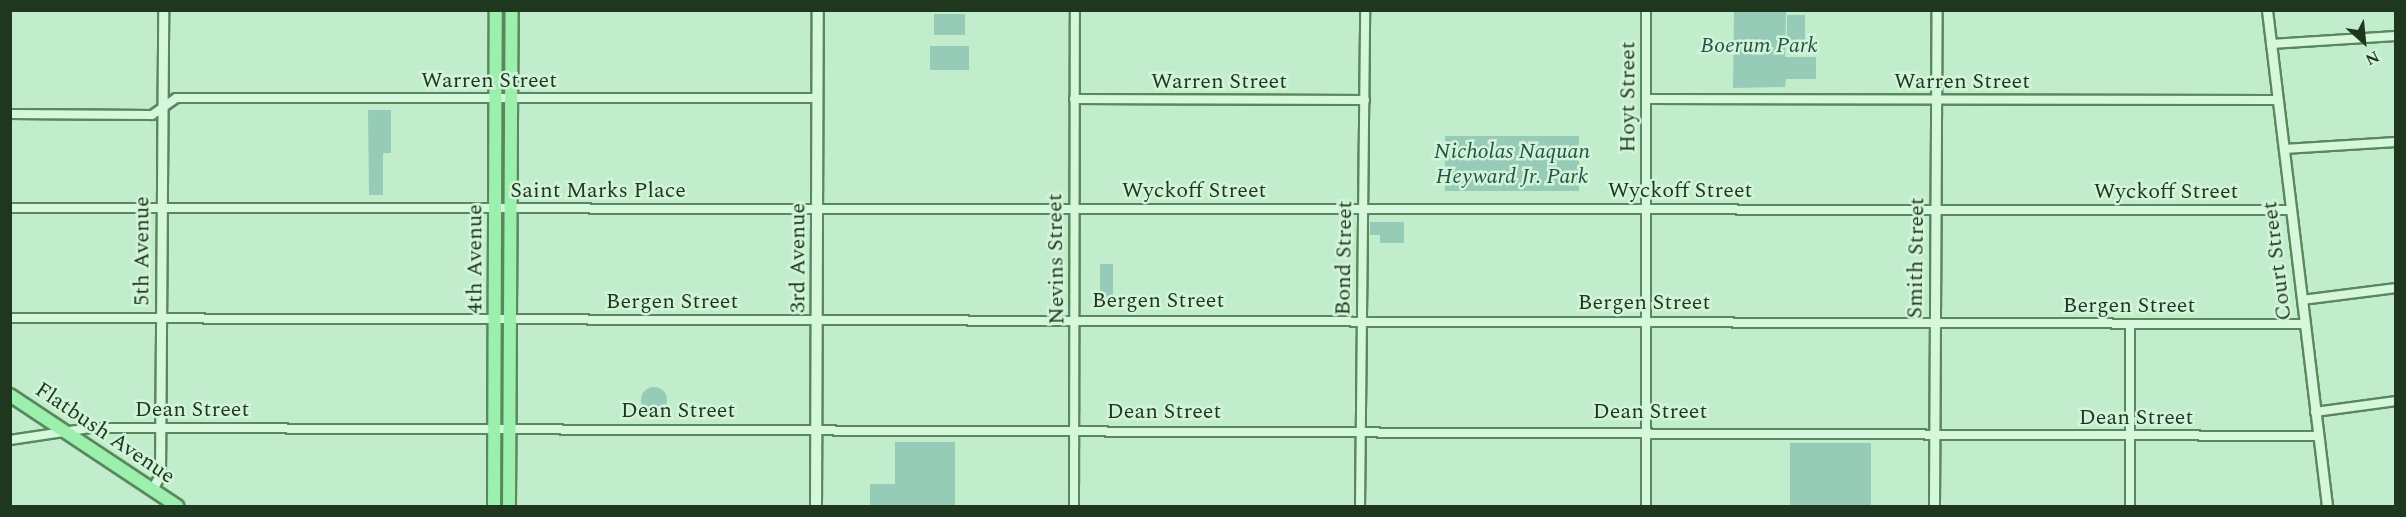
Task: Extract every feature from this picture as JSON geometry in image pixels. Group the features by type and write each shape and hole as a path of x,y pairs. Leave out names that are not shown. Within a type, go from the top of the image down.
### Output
{"main road":[{"name":"4th Avenue","path":"494,507 496,10"},
{"name":"4th Avenue","path":"509,507 512,10"},
{"name":"3rd Avenue","path":"816,507 818,10"},
{"name":"Flatbush Avenue","path":"10,394 177,507"}],"street":[{"name":"5th Avenue","path":"152,490 160,474 163,10"},
{"name":"Nevins Street","path":"1074,507 1075,10"},
{"name":"Bond Street","path":"1360,507 1365,10"},
{"name":"Hoyt Street","path":"1646,10 1646,507"},
{"name":"Smith Street","path":"1934,507 1937,10"},
{"name":"Court Street","path":"2267,10 2327,507"},
{"path":"2271,45 2396,36"},
{"name":"Warren Street","path":"10,114 152,115 176,98 818,98"},
{"name":"Warren Street","path":"1074,99 1365,100"},
{"name":"Warren Street","path":"1646,99 2278,100"},
{"path":"2284,149 2396,142"},
{"name":"Saint Marks Place","path":"10,208 818,209"},
{"name":"Wyckoff Street","path":"818,209 2291,210"},
{"path":"2302,300 2396,288"},
{"name":"Bergen Street","path":"10,318 2305,324"},
{"path":"2130,324 2130,507"},
{"path":"2315,412 2396,401"},
{"name":"Dean Street","path":"10,440 65,431 161,428 1647,430 2318,436"}],"green space":[{"name":"Boerum Park","path":"1734,11 1786,11 1785,57 1816,57 1816,79 1786,79 1785,87 1733,88"},
{"path":"934,14 965,14 965,35 934,35"},
{"path":"1787,15 1805,15 1805,49 1787,49"},
{"path":"930,46 969,46 969,70 930,70"},
{"path":"368,110 391,110 391,153 383,153 383,195 369,195"},
{"name":"Nicholas Naquan Heyward Jr. Park","path":"1445,136 1579,136 1579,191 1445,191"},
{"path":"1370,222 1404,222 1404,243 1380,243 1380,235 1370,235"},
{"path":"1100,264 1113,264 1113,307 1100,307"},
{"path":"654,387 663,391 667,400 663,409 654,413 645,409 641,400 645,391"},
{"path":"895,442 955,442 955,506 870,506 870,484 895,484"},
{"path":"1790,443 1871,443 1871,506 1790,506"}]}
